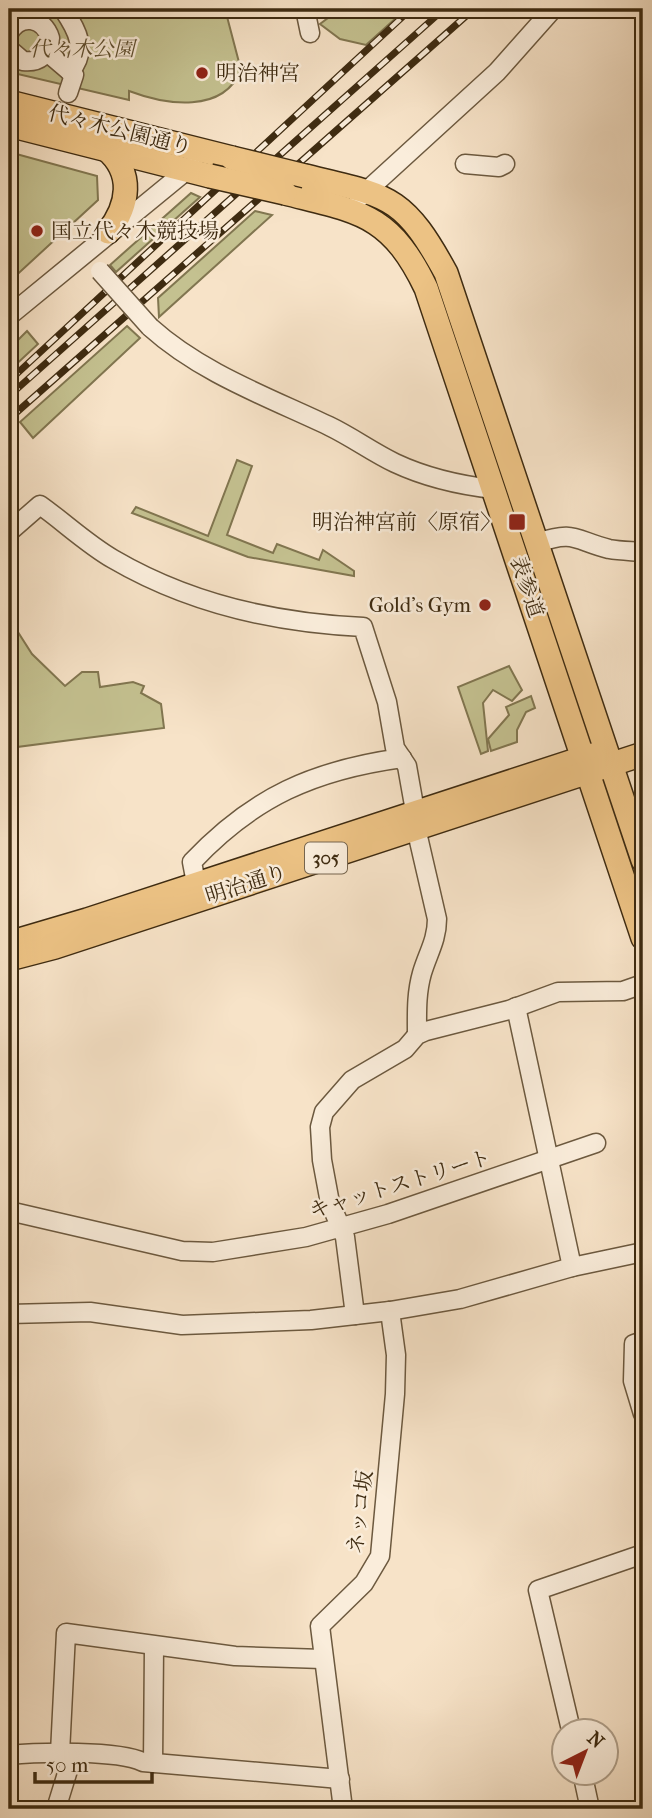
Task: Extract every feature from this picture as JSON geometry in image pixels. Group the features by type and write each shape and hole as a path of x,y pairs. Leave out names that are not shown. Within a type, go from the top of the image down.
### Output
{"main road":[{"name":"代々木公園通り","path":"9,102 305,176"},
{"name":"代々木公園通り","path":"9,125 186,171 285,193"},
{"path":"106,149 120,164 126,189 121,214 108,232"},
{"name":"表参道","path":"305,176 367,191 393,203 410,216 446,273 537,543 643,938"},
{"name":"表参道","path":"285,193 346,209 375,220 418,273 432,304 493,489 597,761 643,860"},
{"name":"明治通り","path":"9,960 416,819 597,761 643,739"},
{"name":"明治通り","path":"597,761 643,754"},
{"name":"明治通り","path":"9,943 196,883 416,819"}],"street":[{"path":"63,9 81,46 80,60 70,72"},
{"path":"305,9 310,33"},
{"path":"346,209 497,72 554,9"},
{"path":"9,48 16,58 30,62 47,52 50,38 44,25 30,19 11,24"},
{"path":"47,52 74,75 68,93"},
{"path":"9,316 83,252 209,152"},
{"path":"465,164 499,167 505,164"},
{"path":"83,252 150,327 165,340 251,392 347,434 393,462 438,481 493,489"},
{"path":"9,532 40,505 112,558 197,599 271,617 363,627 387,702 396,748 407,766 437,919 437,933 423,971 417,999 417,1035"},
{"path":"537,543 559,535 574,536 609,549 643,552"},
{"path":"196,883 192,862 246,812 271,796 343,767 401,758"},
{"path":"355,1315 345,1237 330,1203 322,1160 320,1127 324,1112 359,1074 405,1049 417,1035 558,992 623,991 643,985"},
{"path":"516,1007 572,1267"},
{"name":"キャットストリート","path":"9,1211 59,1225 200,1253 306,1237 406,1209 456,1189 596,1143"},
{"path":"9,1314 90,1312 190,1325 355,1315 460,1299 572,1267 643,1252"},
{"name":"ネッコ坂","path":"343,1809 322,1659 320,1626 340,1610 371,1574 383,1544 396,1370 390,1311"},
{"path":"643,1340 634,1344 633,1381 643,1414"},
{"path":"567,1716 538,1590 643,1554"},
{"path":"56,1809 66,1754 65,1633 235,1656 322,1659"},
{"path":"153,1763 154,1647"},
{"path":"9,1755 132,1757 153,1763 340,1779"},
{"path":"585,1786 590,1809"}],"green space":[{"name":"代々木公園","path":"9,9 225,9 241,70 233,84 221,94 192,102 160,100 129,91 129,100 9,72"},
{"path":"340,9 406,9 366,45 340,39 320,24"},
{"name":"国立代々木競技場","path":"9,152 97,176 98,200 9,282"},
{"path":"191,193 200,197 116,272 110,265"},
{"path":"255,211 272,215 159,317 158,298"},
{"path":"127,326 140,338 33,438 20,422"},
{"path":"27,331 38,344 9,371 9,349"},
{"path":"237,460 252,466 227,535 273,553 277,544 319,560 323,550 354,571 354,576 248,557 132,513 136,507 208,536"},
{"path":"9,618 32,654 65,686 82,672 98,672 100,687 133,682 144,686 141,693 161,704 164,728 9,748"},
{"path":"509,666 522,690 512,701 493,690 483,703 488,751 481,754 458,687"},
{"path":"531,696 535,708 526,712 517,730 517,742 491,751 488,739 509,715 506,707"}],"railway":[{"path":"9,381 411,9"},
{"path":"9,396 444,9"},
{"path":"9,419 474,9"}],"place":[{"name":"明治神宮","path":"202,73"},
{"name":"国立代々木競技場","path":"37,231"},
{"name":"明治神宮前〈原宿〉","path":"517,522"},
{"name":"Gold's Gym","path":"485,605"}]}
